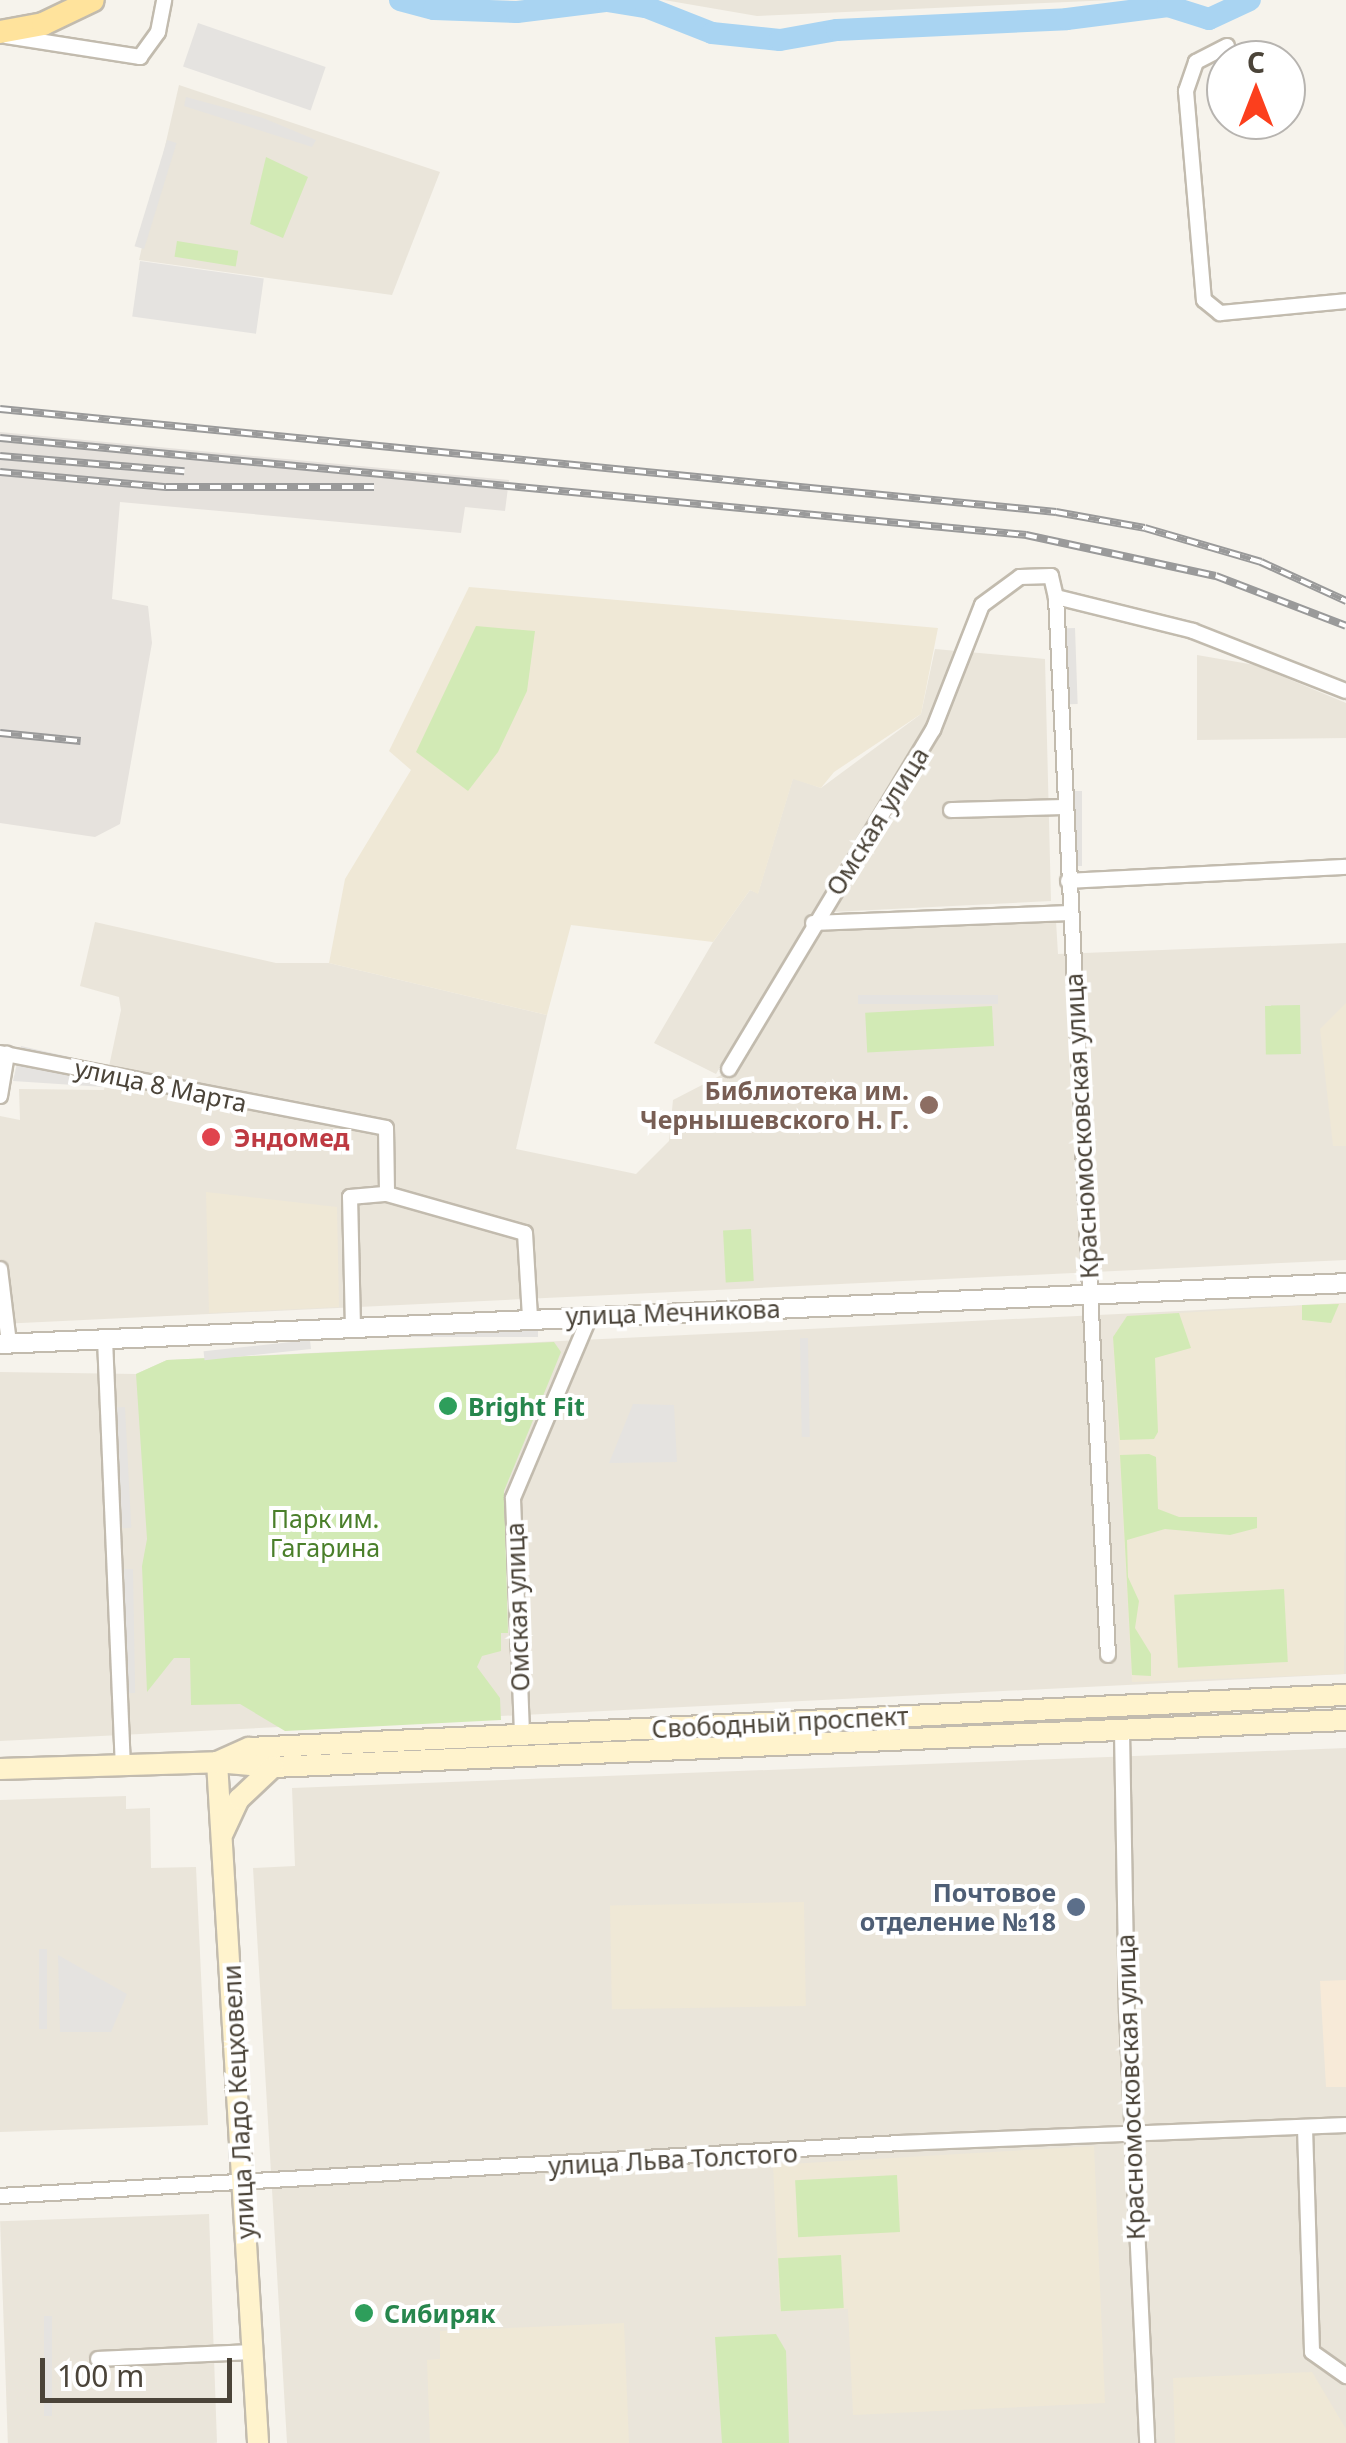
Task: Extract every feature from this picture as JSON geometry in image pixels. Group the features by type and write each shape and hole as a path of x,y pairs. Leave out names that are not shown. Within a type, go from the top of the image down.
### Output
{"main road":[{"path":"0,34 44,24 93,0"},
{"name":"Свободный проспект","path":"0,1770 217,1762 273,1767 523,1743 1346,1695"},
{"path":"1122,1730 1124,1706"},
{"name":"Свободный проспект","path":"217,1762 241,1749 1122,1730 1346,1720"},
{"name":"улица Ладо Кецховели","path":"217,1762 258,2443"},
{"path":"222,1835 239,1798 273,1767"}],"street":[{"path":"0,34 107,57 140,57 158,32 164,0"},
{"path":"1206,57 1196,62 1186,92 1204,300 1220,313 1346,301"},
{"name":"Омская улица","path":"730,1069 813,923 933,730 982,605 1020,577 1051,576 1056,598"},
{"path":"1056,598 1193,631 1346,691"},
{"name":"Красномосковская улица","path":"1056,598 1108,1654"},
{"path":"951,810 1066,807"},
{"path":"1068,881 1346,867"},
{"path":"813,923 1070,912"},
{"path":"0,1096 4,1054"},
{"name":"улица 8 Марта","path":"4,1054 386,1128 388,1194"},
{"path":"353,1328 350,1197 388,1194 525,1233 530,1318"},
{"path":"0,1269 4,1344"},
{"name":"улица Мечникова","path":"4,1344 1346,1283"},
{"name":"Омская улица","path":"523,1743 514,1498 590,1316"},
{"path":"104,1339 123,1765"},
{"name":"Красномосковская улица","path":"1122,1730 1132,2134 1147,2443"},
{"name":"улица Льва Толстого","path":"0,2196 1346,2125"},
{"path":"1306,2128 1312,2352 1346,2376"},
{"path":"98,2359 251,2352"}],"shaded area":[{"path":"664,0 1113,0 757,16"},
{"path":"198,23 326,67 311,110 183,66"},
{"path":"179,85 440,172 392,295 139,260"},
{"path":"186,97 263,118 316,140 312,147 184,106"},
{"path":"167,140 177,143 144,249 135,246"},
{"path":"140,261 264,278 256,334 132,316"},
{"path":"0,432 509,480 505,511 465,507 461,533 120,502 112,599 148,606 152,643 120,824 95,837 0,823"},
{"path":"469,587 938,628 921,714 834,772 821,788 793,779 758,894 750,890 713,942 571,925 547,1015 329,963 345,879 411,770 389,751"},
{"path":"1066,628 1075,628 1078,704 1069,704"},
{"path":"935,649 1045,659 1051,901 812,913 716,1074 654,1043 713,942 750,890 758,893 793,778 821,788 921,714"},
{"path":"1197,655 1255,665 1346,703 1346,738 1197,740"},
{"path":"1074,791 1082,791 1082,866 1074,866"},
{"path":"1056,921 1058,954 1346,943 1346,1260 0,1324 0,1116 20,1120 19,1089 104,1090 121,1010 119,997 80,986 95,922 276,963 329,963 547,1015 516,1149 636,1174 669,1141 673,1100 731,1070 817,932"},
{"path":"858,995 998,995 998,1004 858,1004"},
{"path":"1346,1003 1346,1146 1333,1146 1320,1029"},
{"path":"21,1046 109,1066 104,1087 13,1081"},
{"path":"206,1192 337,1207 339,1307 209,1313"},
{"path":"1346,1303 1346,1674 0,1741 0,1372 136,1374 167,1360"},
{"path":"1346,1303 1344,1674 1132,1682 1113,1337 1127,1316"},
{"path":"380,1327 538,1327 538,1337 380,1337"},
{"path":"800,1338 808,1338 810,1437 802,1437"},
{"path":"310,1340 311,1349 205,1360 204,1351"},
{"path":"633,1404 674,1405 677,1462 609,1463"},
{"path":"116,1407 125,1407 131,1528 122,1528"},
{"path":"124,1569 133,1569 135,1693 126,1693"},
{"path":"1346,1748 1346,2443 287,2443 253,1868 295,1866 292,1788"},
{"path":"126,1796 126,1809 150,1808 151,1868 196,1867 208,2125 0,2132 0,1800"},
{"path":"804,1902 806,2006 612,2009 610,1905"},
{"path":"39,1949 47,1949 47,2029 39,2029"},
{"path":"58,1955 127,1994 111,2032 60,2032"},
{"path":"1346,1980 1346,2087 1326,2087 1320,1981"},
{"path":"1094,2146 1105,2403 853,2415 848,2309 780,2311 773,2165"},
{"path":"209,2214 217,2443 8,2443 0,2221"},
{"path":"44,2316 52,2316 52,2416 44,2416"},
{"path":"624,2323 629,2443 430,2443 427,2360 440,2359 440,2331"},
{"path":"1312,2372 1346,2429 1346,2443 1175,2443 1173,2378"}],"green space":[{"path":"266,157 308,177 283,238 250,224"},
{"path":"177,241 238,251 236,267 174,257"},
{"path":"476,626 535,631 527,691 498,752 468,791 416,752"},
{"path":"1300,1005 1301,1054 1266,1055 1265,1006"},
{"path":"992,1006 994,1046 867,1053 865,1013"},
{"path":"751,1229 754,1281 726,1282 723,1230"},
{"path":"1339,1304 1331,1323 1302,1320 1302,1305"},
{"path":"1179,1313 1191,1348 1155,1358 1158,1432 1154,1439 1120,1440 1113,1337 1127,1316"},
{"name":"Парк им. Гагарина","path":"554,1342 561,1352 504,1491 508,1633 501,1633 501,1651 482,1656 477,1667 500,1698 501,1720 285,1731 240,1704 191,1705 190,1658 174,1658 147,1692 142,1566 147,1539 136,1374 167,1360"},
{"path":"1120,1455 1156,1457 1158,1509 1179,1517 1257,1517 1257,1528 1230,1535 1165,1529 1127,1540 1128,1577 1139,1601 1135,1628 1151,1654 1151,1676 1132,1675"},
{"path":"1284,1589 1288,1662 1178,1668 1174,1595"},
{"path":"897,2175 900,2232 798,2237 795,2180"},
{"path":"841,2255 844,2308 781,2311 778,2258"},
{"path":"776,2334 786,2351 789,2443 722,2443 715,2337"}],"waterway":[{"path":"400,0 434,9 517,12 607,1 646,7 712,33 780,40 837,30 1067,19 1168,6 1209,19 1250,0"}],"railway":[{"path":"0,409 1056,512 1145,528 1261,562 1346,601"},
{"path":"0,438 1026,535 1216,576 1346,626"},
{"path":"0,456 184,471"},
{"path":"0,472 166,487 374,487"},
{"path":"0,733 81,741"}],"place":[{"name":"Библиотека им. Чернышевского Н. Г.","path":"929,1105"},
{"name":"Эндомед","path":"211,1137"},
{"name":"Bright Fit","path":"448,1406"},
{"name":"Почтовое отделение №18","path":"1076,1907"},
{"name":"Сибиряк","path":"364,2313"}]}
